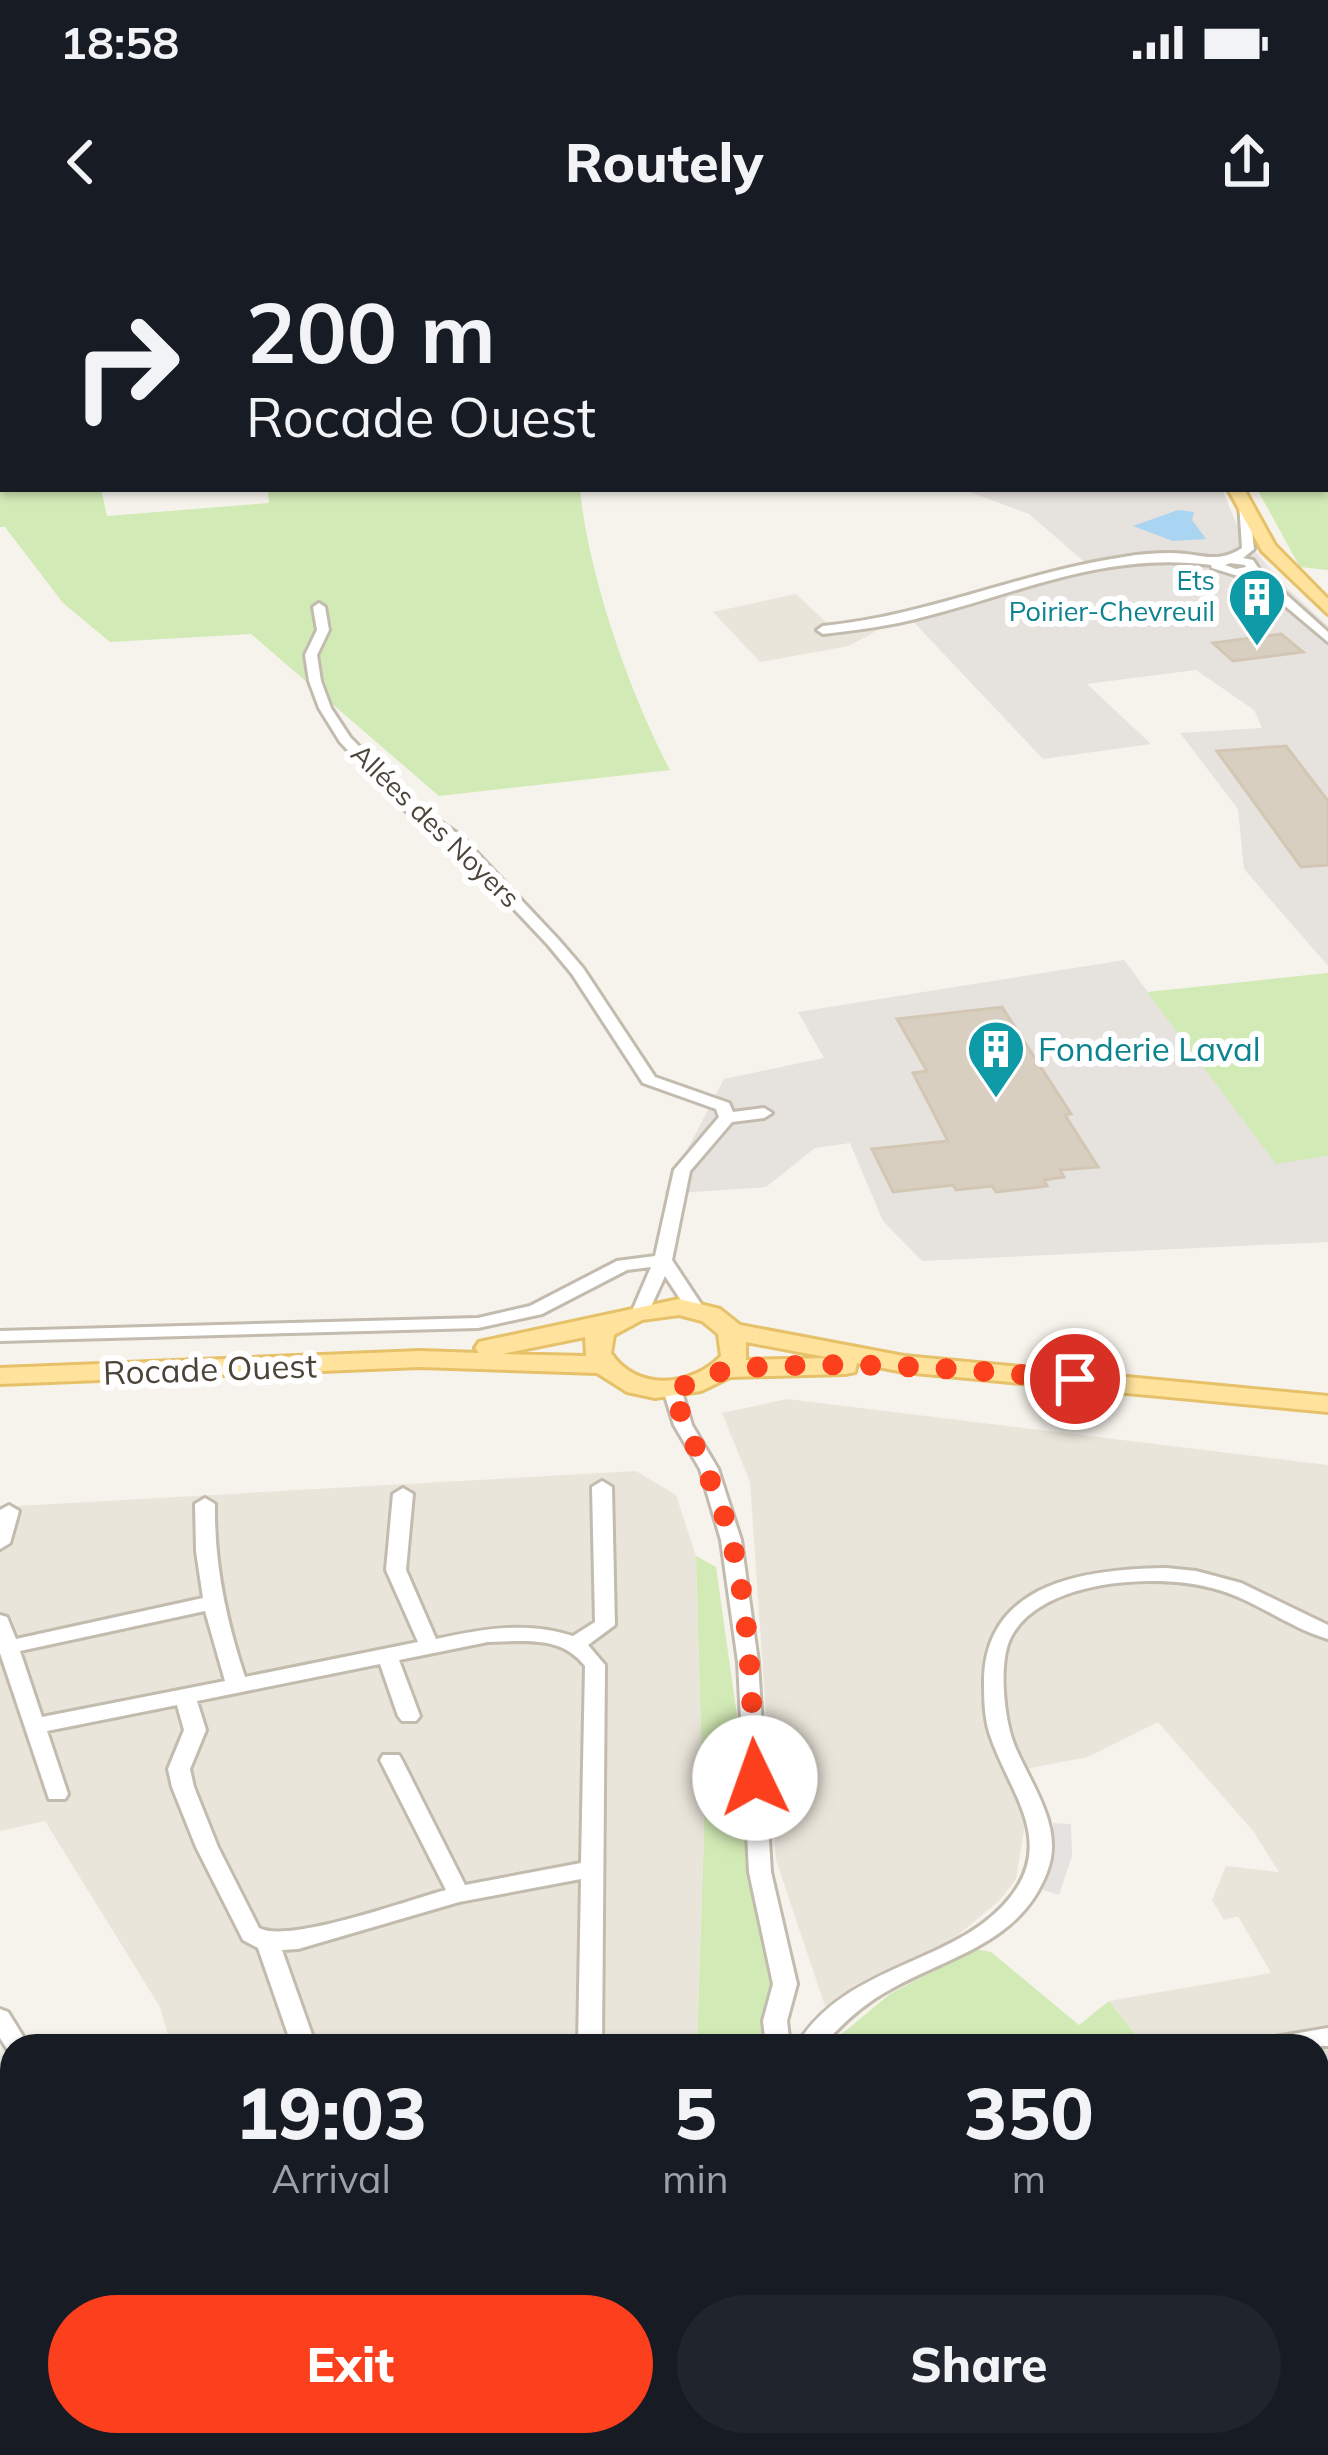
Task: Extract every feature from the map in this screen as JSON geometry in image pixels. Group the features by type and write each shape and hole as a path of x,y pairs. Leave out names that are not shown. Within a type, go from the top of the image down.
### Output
{"main road":[{"path":"1239,497 1292,577 1328,609"},
{"path":"904,1364 726,1370 693,1386 672,1388 632,1383 604,1365 597,1352 598,1338 608,1325 642,1309 696,1310 731,1331 904,1364 1328,1404"},
{"name":"Rocade Ouest","path":"420,1359 608,1325"},
{"path":"726,1370 735,1357 731,1331"},
{"name":"Rocade Ouest","path":"0,1376 420,1359 604,1365"}],"street":[{"path":"1239,497 1248,549 1216,566 1275,591 1328,638"},
{"path":"823,630 880,626 1110,563 1189,556 1226,560"},
{"name":"Allées des Noyers","path":"319,607 322,630 311,655 315,681 345,739 412,809 456,839 553,942 578,971 649,1080 725,1112"},
{"path":"642,1309 663,1260 682,1170 725,1112 764,1113"},
{"path":"663,1260 696,1310"},
{"path":"0,1336 478,1323 536,1310 622,1265 663,1260"},
{"path":"672,1388 683,1425 710,1468 731,1540 748,1662 760,1872 785,1984 775,2021 777,2034"},
{"path":"576,1643 605,1625 602,1487"},
{"path":"403,1494 396,1570 429,1645"},
{"path":"205,1504 202,1556 210,1603 237,1685"},
{"path":"0,1544 9,1511"},
{"path":"820,2034 855,2000 981,1938 1018,1907 1037,1872 1043,1852 1035,1811 998,1728 994,1700 1001,1636 1020,1615 1048,1594 1072,1586 1174,1573 1222,1583 1328,1632"},
{"path":"8,1647 210,1603"},
{"path":"0,1622 57,1794"},
{"path":"34,1726 429,1645 529,1633 576,1643 595,1665 590,2034"},
{"path":"387,1656 409,1716"},
{"path":"185,1696 195,1730 179,1769 190,1810 251,1934 268,1943 298,1940 459,1894 590,1869"},
{"path":"391,1760 459,1894"},
{"path":"268,1943 300,2034"}],"shaded area":[{"path":"970,492 1223,492 1241,535 1328,626 1328,966 1244,869 1238,809 1180,733 1262,728 1254,710 1196,670 1087,684 1151,744 1043,759 906,614 1088,565 1029,514"},
{"path":"796,594 828,624 906,614 913,621 880,629 849,646 760,662 713,612"},
{"path":"1124,960 1276,1163 1328,1156 1328,1242 922,1261 883,1221 850,1143 815,1148 766,1187 664,1194 724,1079 824,1058 798,1012"},
{"path":"787,1399 1328,1465 1328,2034 1135,2034 1109,2001 1271,1973 1238,1916 1224,1920 1212,1900 1226,1866 1279,1872 1253,1831 1158,1722 1088,1757 1004,1773 1025,1824 1016,1879 1000,1900 952,1940 855,1985 826,2009 776,1860 750,1482 722,1413"},
{"path":"636,1471 676,1495 696,1556 704,1835 697,2034 168,2034 160,2007 45,1821 0,1831 0,1507"},
{"path":"1053,1823 1071,1824 1072,1856 1059,1895 1043,1890 1053,1854"}],"green space":[{"path":"0,492 102,492 107,516 269,503 268,492 580,492 613,633 670,770 439,796 251,634 110,642 63,603 5,527 0,527"},
{"path":"1259,492 1328,492 1328,570 1300,567"},
{"path":"1328,973 1328,1156 1276,1164 1147,992"},
{"path":"696,1556 716,1567 774,1978 773,2034 697,2034 704,1835"},
{"path":"975,1949 991,1952 1079,2025 1109,2001 1135,2034 842,2034 890,1994"}],"water":[{"path":"1178,510 1194,512 1192,520 1206,539 1173,541 1133,526"}],"building":[{"name":"Ets Poirier-Chevreuil","path":"1281,634 1303,652 1233,661 1213,643"},
{"path":"1286,746 1328,801 1328,865 1301,867 1217,751"},
{"name":"Fonderie Laval","path":"1002,1007 1071,1114 1065,1115 1098,1167 1060,1170 1064,1177 1044,1180 1047,1186 996,1192 992,1186 956,1190 953,1185 893,1192 872,1149 948,1141 913,1073 927,1071 897,1019"}],"place":[{"name":"Ets Poirier-Chevreuil","path":"1257,648"},
{"name":"Fonderie Laval","path":"996,1100"}],"route":[{"path":"755,1778 748,1662 731,1540 710,1468 683,1425 672,1388 693,1386 726,1370 904,1364 1075,1379"}]}
